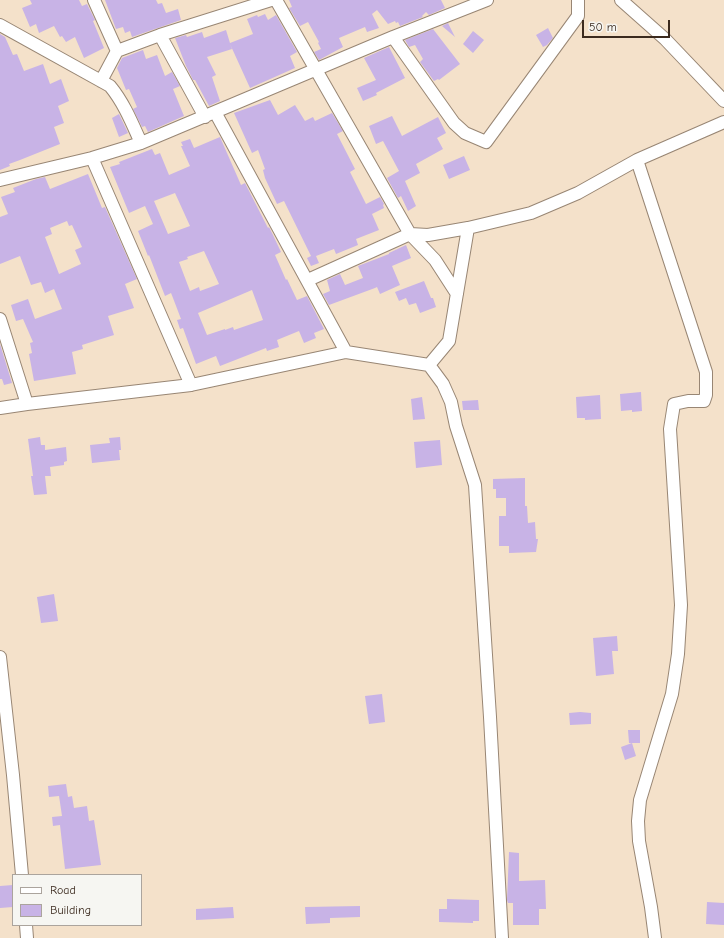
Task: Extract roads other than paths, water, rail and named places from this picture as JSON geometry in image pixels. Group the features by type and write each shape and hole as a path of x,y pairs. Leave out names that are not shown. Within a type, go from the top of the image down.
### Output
{"street":[{"path":"94,0 117,51"},
{"path":"101,81 117,51 160,35 271,0"},
{"path":"276,0 410,234 435,260 457,294"},
{"path":"0,180 92,158 140,143 393,37 487,0"},
{"path":"393,37 454,123 466,133 486,142 578,16 578,0"},
{"path":"621,0 665,39 724,101"},
{"path":"0,25 110,86 126,110 140,143"},
{"path":"160,35 210,114 308,280 346,352"},
{"path":"308,280 410,234 428,234 468,228 531,213 578,193 637,160 724,122"},
{"path":"92,158 192,385"},
{"path":"637,160 706,372 706,395 704,401 688,401 674,404 670,429 681,605 678,654 672,694 640,800 638,821 639,841 655,938"},
{"path":"429,365 449,341 468,228"},
{"path":"0,319 27,404"},
{"path":"0,408 192,385 346,352 429,365 443,384 451,402 456,426 475,485 492,746 502,938"},
{"path":"0,657 22,874"},
{"path":"26,926 27,938"}]}
